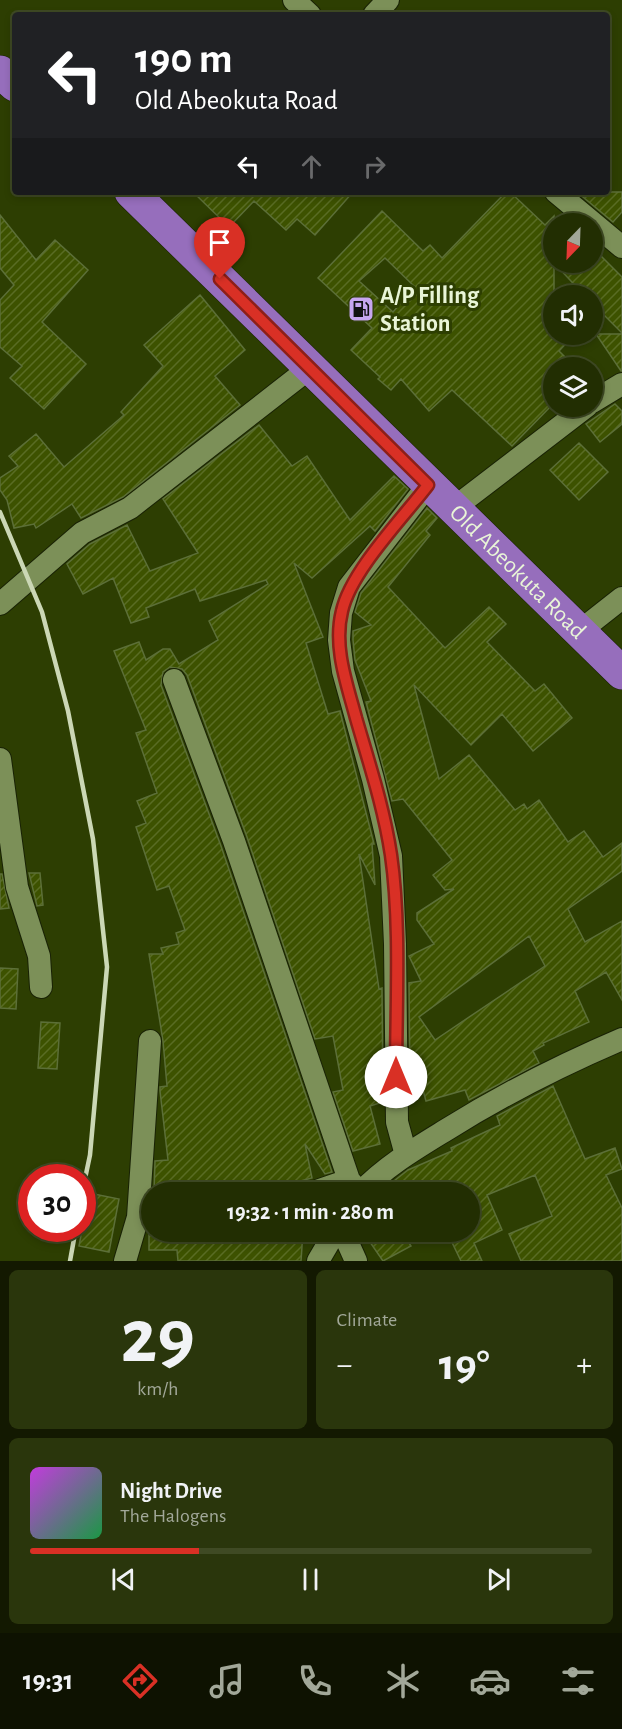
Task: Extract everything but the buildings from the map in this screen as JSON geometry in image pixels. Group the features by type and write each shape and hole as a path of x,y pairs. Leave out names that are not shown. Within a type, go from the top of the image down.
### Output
{"highway":[{"path":"0,72 12,82"},
{"name":"Old Abeokuta Road","path":"144,196 428,485 622,673"}],"street":[{"path":"294,0 307,12"},
{"path":"377,12 388,0"},
{"path":"560,195 622,247"},
{"path":"0,604 82,533 130,508 311,367"},
{"path":"603,395 622,384"},
{"path":"454,508 573,417"},
{"path":"406,1155 397,1122 395,944 391,856 373,778 343,671 339,640 341,613 349,587 428,485"},
{"path":"580,631 622,598"},
{"path":"174,680 234,841 355,1182"},
{"path":"0,759 17,887 39,956 41,987"},
{"path":"366,1182 463,1119 562,1065 622,1039"},
{"path":"146,1182 150,1041"},
{"path":"125,1261 141,1225"},
{"path":"318,1261 328,1242"},
{"path":"347,1242 356,1261"}],"railway":[{"path":"0,512 42,612 68,711 93,839 107,967 88,1164"},
{"path":"70,1261 73,1242"}],"place":[{"name":"A/P Filling Station","path":"361,309"}],"route":[{"path":"220,279 428,485 349,587 341,613 339,640 343,671 373,778 391,856 395,944 396,1077"}]}
